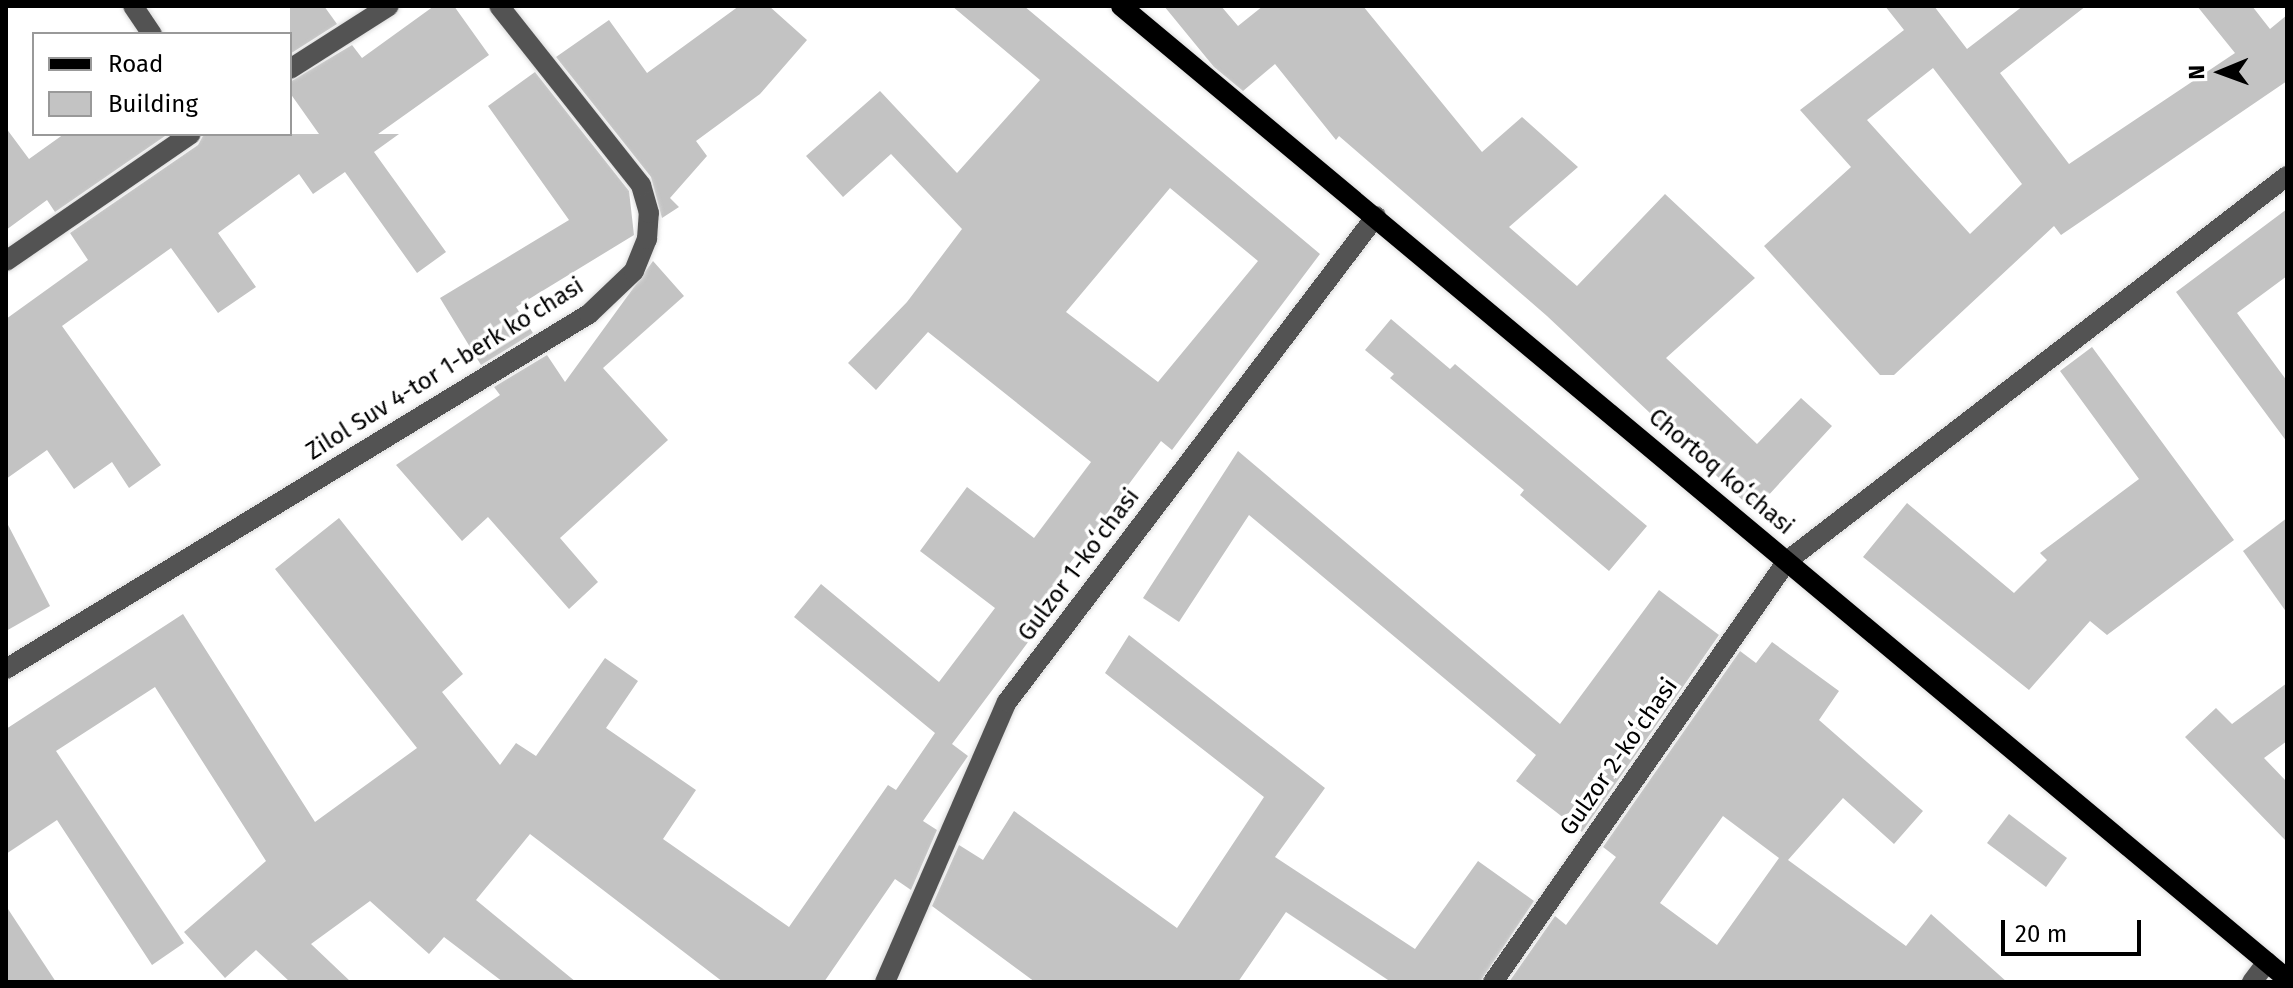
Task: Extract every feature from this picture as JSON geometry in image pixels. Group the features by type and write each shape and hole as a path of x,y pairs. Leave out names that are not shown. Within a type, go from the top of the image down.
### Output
{"main road":[{"name":"Chortoq koʻchasi","path":"1121,6 2287,979"}],"street":[{"path":"133,6 151,32"},
{"path":"292,68 389,6"},
{"name":"Zilol Suv 4-tor 1-berk koʻchasi","path":"6,669 589,314 634,271 647,239 649,213 641,185 499,6"},
{"path":"6,261 188,136"},
{"name":"Gulzor 2-koʻchasi","path":"1493,982 1787,561 2287,176"},
{"name":"Gulzor 1-koʻchasi","path":"885,982 1007,702 1376,216"},
{"path":"2252,982 2267,962"}],"building":[{"path":"290,6 324,6 337,24 292,53"},
{"path":"434,6 454,6 489,55 378,134 399,134 374,152 446,252 417,273 345,172 313,194 299,174 218,233 256,287 218,313 171,248 62,326 161,465 129,488 112,462 74,489 47,450 6,479 6,319 88,260 70,233 198,145 203,136 319,134 292,96 292,81 352,45 362,58"},
{"path":"739,6 769,6 807,40 760,94 696,141 707,156 670,198 679,207 662,218 651,177 556,57 609,20 647,73"},
{"path":"952,6 1024,6 1320,254 1172,450 1161,441 1047,594 1058,602 952,744 968,756 923,821 937,830 911,890 895,879 824,982 723,982 530,834 476,900 576,982 503,982 444,937 429,954 370,901 311,944 351,982 290,982 256,950 225,978 184,932 266,861 155,687 56,751 184,943 152,965 57,820 6,854 6,729 183,614 315,822 417,748 275,569 339,518 463,674 442,692 500,765 516,743 536,756 605,658 638,681 606,728 696,790 663,839 789,927 888,785 896,790 935,733 794,617 821,584 939,682 995,608 920,551 967,487 1034,538 1091,462 928,332 876,390 848,363 907,302 962,229 891,154 843,197 806,156 880,91 957,173 1040,80","holes":["1170,188 1258,261 1158,382 1066,312"]},
{"path":"1164,6 1221,6 1238,26 1263,6 1363,6 1482,152 1522,117 1578,167 1509,227 1577,286 1665,194 1755,278 1666,358 1757,444 1801,398 1832,426 1754,511 1547,316 1339,136 1336,140 1275,64 1243,91 1214,67"},
{"path":"1885,6 1934,6 1967,49 2023,6 2086,6 2000,73 2069,164 2235,53 2197,6 2252,6 2270,29 2287,15 2287,81 2061,235 2054,226 1894,375 1880,375 1764,246 1851,167 1800,110 1904,30","holes":["1933,68 2022,184 1970,234 1867,120"]},
{"path":"535,72 629,191 634,235 516,307 533,333 481,365 440,298 569,220 488,106"},
{"path":"6,128 29,159 61,136 165,136 55,212 47,200 6,230"},
{"path":"2287,209 2287,276 2237,313 2287,381 2287,442 2176,292"},
{"path":"653,261 684,296 603,368 668,440 560,538 598,582 569,609 488,517 462,541 396,465 500,395 494,387 547,355 565,382"},
{"path":"1391,319 1450,369 1455,364 1647,526 1609,571 1520,495 1524,490 1390,378 1394,374 1365,350"},
{"path":"2092,347 2234,540 2107,635 2090,621 2029,690 1863,557 1907,503 2014,593 2047,560 2040,553 2139,479 2060,371"},
{"path":"1238,451 1560,724 1659,590 1719,635 1582,832 1516,781 1536,755 1249,515 1179,622 1143,598"},
{"path":"2287,518 2287,613 2243,551"},
{"path":"6,521 50,606 6,631"},
{"path":"1129,635 1325,788 1275,857 1415,949 1478,861 1534,901 1480,982 1391,982 1286,912 1238,982 1035,982 932,906 959,845 983,860 1014,811 1177,928 1264,797 1105,673"},
{"path":"1772,642 1839,691 1819,720 1923,811 1894,844 1843,798 1788,860 1906,946 1931,914 2007,982 1509,982 1555,916 1566,925 1616,857 1603,847 1740,651 1756,663","holes":["1723,816 1779,858 1717,945 1660,903"]},
{"path":"2287,683 2287,741 2264,758 2287,782 2287,842 2185,737 2216,708 2232,724"},
{"path":"2009,814 2067,858 2046,887 1987,843"},
{"path":"6,906 56,982 6,982"}]}
